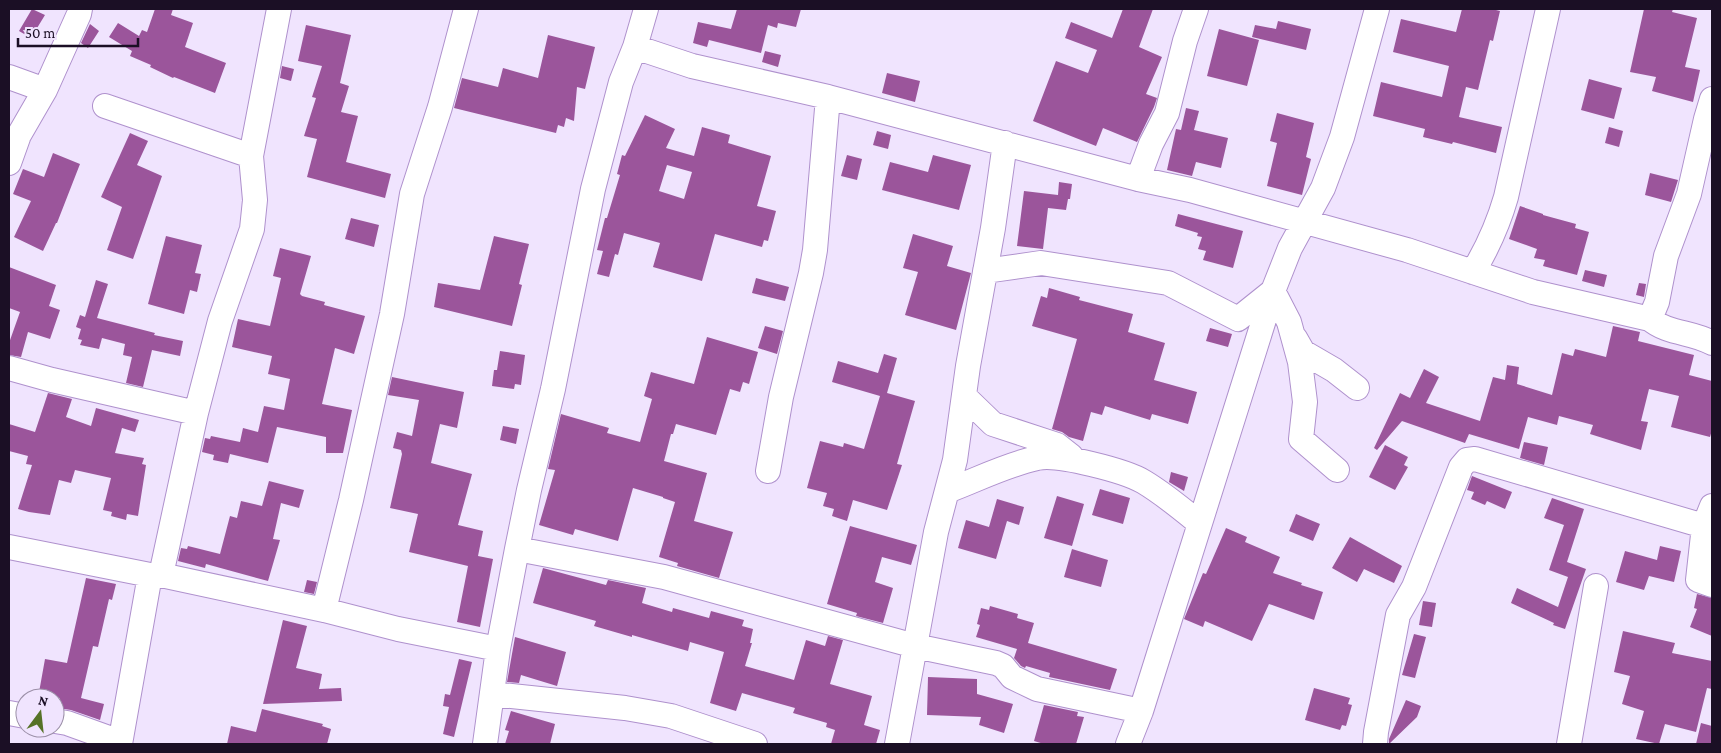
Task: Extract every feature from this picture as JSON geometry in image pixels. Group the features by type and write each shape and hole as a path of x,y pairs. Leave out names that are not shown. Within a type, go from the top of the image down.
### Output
{"street":[{"path":"9,163 19,135 45,90 80,9"},
{"path":"65,723 120,743 155,575 196,413 220,320 252,229 255,200 251,156 279,9"},
{"path":"324,610 351,500 392,314 412,194 440,107 466,9"},
{"path":"485,744 498,649 517,549 553,389 593,190 621,82 635,47 646,9"},
{"path":"1138,179 1151,144 1167,114 1185,41 1196,9"},
{"path":"1128,744 1141,711 1273,291 1290,248 1323,188 1342,137 1377,9"},
{"path":"1473,272 1491,240 1506,197 1548,9"},
{"path":"635,47 692,66 828,97 1138,179 1190,190 1406,250 1533,292 1650,320 1657,325 1704,338 1712,343"},
{"path":"9,77 45,90"},
{"path":"768,471 781,398 815,250 828,97"},
{"path":"1650,320 1657,302 1666,256 1689,194 1712,98"},
{"path":"105,106 251,156"},
{"path":"897,744 936,532 954,460 993,228 1005,143"},
{"path":"985,271 1041,263 1168,283 1238,319 1273,291"},
{"path":"1273,291 1289,322 1300,362 1305,402 1301,439 1337,470"},
{"path":"1293,335 1303,352 1334,370 1357,388"},
{"path":"9,368 52,380 196,413"},
{"path":"964,396 994,424 1057,445 1076,461"},
{"path":"947,491 974,482 1002,468 1039,457 1054,456 1127,475 1143,482 1200,523"},
{"path":"1375,744 1398,615 1414,588 1462,467 1467,460 1476,459 1708,516 1698,580 1712,585"},
{"path":"9,547 324,610 498,649"},
{"path":"517,549 664,577 915,646 996,663 1012,676 1037,689 1141,711"},
{"path":"1569,744 1596,586"},
{"path":"492,694 625,708 671,716 755,744"}],"building":[{"path":"32,9 45,15 31,38 19,31"},
{"path":"155,9 173,9 171,15 193,23 185,47 226,63 215,93 173,78 150,67 151,65 130,56 132,51 109,37 118,23 139,36 142,30 147,32"},
{"path":"737,9 801,9 796,27 778,23 777,28 768,25 761,53 709,40 707,47 693,43 698,22 731,29"},
{"path":"1123,9 1153,9 1139,47 1162,57 1146,94 1157,98 1137,142 1103,128 1096,146 1033,121 1056,61 1088,73 1097,50 1065,38 1071,22 1112,38"},
{"path":"1462,9 1492,9 1500,11 1493,41 1490,40 1478,90 1466,87 1459,117 1502,127 1496,153 1453,142 1452,144 1423,137 1425,129 1373,116 1381,82 1442,97 1449,66 1393,52 1401,19 1456,32"},
{"path":"1644,9 1673,9 1672,12 1697,18 1685,67 1700,70 1693,102 1652,91 1656,77 1630,72"},
{"path":"1278,21 1311,29 1306,50 1252,37 1255,25 1276,29"},
{"path":"90,24 99,31 88,48 81,43"},
{"path":"306,25 351,35 340,83 349,86 341,112 358,116 346,162 391,174 385,198 307,177 317,139 304,136 316,98 312,97 322,66 298,61"},
{"path":"1219,29 1259,40 1247,86 1207,76"},
{"path":"548,35 595,47 585,89 577,87 574,121 566,118 564,127 558,125 556,133 454,108 462,78 498,87 503,68 538,78"},
{"path":"765,51 781,55 778,67 762,62"},
{"path":"282,66 294,69 291,81 280,78"},
{"path":"887,73 920,81 915,102 882,93"},
{"path":"1589,79 1622,88 1614,119 1581,110"},
{"path":"1186,108 1199,111 1194,130 1228,138 1221,168 1196,162 1192,176 1167,170 1176,129 1181,130"},
{"path":"1277,113 1314,123 1306,157 1311,159 1302,195 1267,186 1277,143 1270,141"},
{"path":"645,115 675,129 666,148 694,156 702,127 730,135 728,143 771,156 757,206 776,211 768,241 764,240 762,247 715,234 702,281 653,267 660,243 624,233 618,255 615,254 609,277 597,274 603,251 597,250 605,218 607,218 620,175 617,174 622,155 625,156","holes":["667,165 692,172 684,199 659,191"]},
{"path":"1609,127 1623,131 1619,147 1605,143"},
{"path":"877,131 891,135 888,149 873,145"},
{"path":"130,133 148,141 137,165 162,176 133,259 107,250 122,207 101,197"},
{"path":"53,153 80,164 57,223 43,251 14,237 31,201 13,194 23,169 44,177"},
{"path":"847,155 862,159 857,180 841,176"},
{"path":"933,155 971,165 959,210 882,190 890,162 928,172"},
{"path":"1650,173 1678,180 1671,202 1645,195"},
{"path":"1059,182 1072,184 1070,199 1068,199 1066,210 1048,208 1043,249 1017,246 1024,191 1058,195"},
{"path":"1520,206 1543,215 1576,224 1575,228 1589,232 1577,275 1543,266 1545,260 1534,258 1537,249 1509,239"},
{"path":"1178,214 1243,231 1233,268 1203,260 1206,251 1198,249 1202,237 1197,236 1198,233 1175,226"},
{"path":"351,218 379,225 374,247 345,239"},
{"path":"913,234 953,246 947,266 971,273 956,330 905,315 918,272 903,268"},
{"path":"166,236 202,245 195,273 201,274 197,292 190,290 184,314 148,304"},
{"path":"494,236 529,244 519,284 522,285 512,326 434,307 438,283 480,290"},
{"path":"280,248 311,256 300,294 302,296 325,302 324,305 365,316 354,354 335,348 322,404 352,410 343,453 326,453 326,437 277,427 268,463 230,454 228,463 213,460 214,455 202,452 205,438 210,439 211,436 240,442 243,428 258,432 264,406 284,410 290,379 268,374 272,356 232,347 238,319 270,326 281,278 273,276"},
{"path":"9,267 56,285 49,306 60,310 50,339 28,332 21,357 9,355 9,343 20,312 9,308"},
{"path":"1585,270 1607,275 1604,287 1582,281"},
{"path":"756,278 789,287 785,301 752,293"},
{"path":"96,280 108,284 97,318 155,333 154,335 183,341 180,356 152,350 143,387 126,383 132,357 123,355 125,344 102,338 99,349 80,345 82,340 78,339 81,329 76,327 80,315 85,317"},
{"path":"1639,283 1646,284 1644,297 1636,295"},
{"path":"1049,288 1080,297 1079,300 1133,314 1128,332 1165,343 1154,380 1197,392 1188,424 1152,414 1150,420 1105,406 1102,415 1091,412 1083,441 1052,429 1077,339 1032,326 1041,296 1047,298"},
{"path":"765,326 783,331 777,354 758,348"},
{"path":"1613,326 1640,332 1638,341 1694,355 1689,375 1712,381 1712,430 1710,437 1671,427 1679,396 1649,389 1641,421 1648,422 1641,450 1590,434 1593,425 1559,416 1557,425 1528,417 1519,449 1469,434 1465,443 1402,421 1377,450 1374,448 1400,393 1410,398 1424,369 1439,377 1426,403 1480,421 1493,377 1505,380 1507,365 1519,367 1517,384 1552,395 1562,353 1573,356 1575,349 1606,357"},
{"path":"1210,328 1232,334 1228,347 1206,341"},
{"path":"707,337 758,352 749,384 743,382 740,392 730,389 716,435 676,424 673,434 671,434 664,461 707,473 694,521 733,532 719,578 677,566 678,563 659,557 675,502 633,488 618,541 575,529 573,535 539,525 555,470 548,469 561,414 609,428 607,433 640,442 652,399 644,396 651,372 694,384"},
{"path":"500,351 525,355 521,385 515,384 514,389 492,386 494,370 497,370"},
{"path":"884,354 897,358 887,393 915,401 897,464 902,465 887,510 853,500 847,521 832,516 834,509 823,506 827,493 807,488 820,441 843,447 844,443 864,449 880,396 832,382 838,361 878,373"},
{"path":"392,377 464,392 457,428 440,424 431,463 472,474 458,525 483,531 478,556 493,559 480,627 457,622 468,566 409,552 418,514 390,508 402,454 401,450 393,448 397,432 412,436 419,400 388,395"},
{"path":"48,393 72,399 66,417 91,426 96,408 139,420 135,432 122,428 115,453 144,458 142,464 146,465 138,516 127,514 126,520 111,516 112,512 103,510 111,478 75,470 71,483 59,480 50,515 18,509 32,465 26,464 28,456 9,451 9,424 35,432"},
{"path":"503,426 519,429 516,444 500,440"},
{"path":"1524,442 1548,447 1544,465 1520,458"},
{"path":"1385,445 1408,457 1404,465 1408,467 1395,490 1369,477"},
{"path":"1171,472 1188,477 1184,491 1169,482"},
{"path":"1472,476 1512,492 1505,509 1487,501 1485,505 1471,499 1474,492 1467,490"},
{"path":"269,481 304,490 299,508 281,503 273,539 280,540 268,581 206,564 205,568 178,561 181,548 187,549 188,546 220,554 230,516 237,518 241,501 262,506"},
{"path":"1100,489 1130,498 1123,524 1092,515"},
{"path":"1057,496 1084,504 1072,546 1044,538"},
{"path":"1552,498 1584,509 1567,562 1586,569 1565,629 1553,625 1554,623 1511,603 1517,588 1558,607 1568,577 1549,570 1564,525 1544,518"},
{"path":"997,499 1024,507 1019,525 1007,521 996,559 958,548 966,520 989,527"},
{"path":"1296,514 1320,524 1313,541 1289,531"},
{"path":"850,526 917,545 911,565 882,557 875,582 893,588 883,623 856,616 857,613 827,604"},
{"path":"1226,528 1247,537 1245,542 1280,557 1273,573 1323,592 1314,620 1269,604 1252,641 1205,621 1203,627 1184,619 1203,573 1206,574"},
{"path":"1350,537 1402,566 1394,583 1364,569 1357,582 1332,568"},
{"path":"1660,546 1681,551 1674,582 1649,576 1644,590 1616,582 1625,551 1657,560"},
{"path":"1072,549 1108,560 1101,587 1064,577"},
{"path":"543,568 606,585 608,580 646,588 642,603 672,612 673,608 709,618 711,611 744,620 742,626 753,629 750,643 752,643 745,666 794,680 806,640 825,646 828,636 843,640 830,684 872,696 864,725 880,730 876,744 831,744 835,730 826,727 827,723 793,713 795,708 742,693 736,711 710,703 724,652 690,642 688,651 632,635 632,637 594,626 596,621 533,603"},
{"path":"86,578 116,584 112,600 109,599 98,647 93,646 81,698 104,704 100,720 65,709 65,688 40,688 45,659 67,663"},
{"path":"307,580 317,582 314,594 304,592"},
{"path":"1697,594 1712,598 1712,636 1690,627 1697,609 1694,608"},
{"path":"1423,601 1436,603 1432,627 1419,625"},
{"path":"990,606 1018,614 1017,618 1034,623 1028,643 1117,669 1110,690 1049,677 1050,673 1026,666 1025,668 1014,658 1017,649 976,637 980,625 977,624 981,608 989,610"},
{"path":"283,620 307,626 296,668 322,674 319,689 341,688 342,701 263,704"},
{"path":"1623,631 1675,643 1672,653 1712,661 1712,689 1707,688 1696,732 1665,724 1659,744 1636,739 1644,711 1622,704 1630,676 1614,672"},
{"path":"1414,634 1426,637 1415,678 1402,675"},
{"path":"515,637 566,652 557,686 521,675 519,683 507,682"},
{"path":"459,659 472,662 454,737 443,734 449,707 443,706 445,694 450,695"},
{"path":"928,677 977,679 977,694 1013,704 1004,733 979,725 981,717 927,715"},
{"path":"1314,688 1350,698 1348,704 1352,705 1346,726 1342,725 1340,730 1305,720"},
{"path":"1406,700 1421,706 1417,717 1389,744 1389,739"},
{"path":"1044,705 1078,712 1077,716 1084,717 1076,744 1044,744 1034,741"},
{"path":"262,709 323,724 322,726 331,729 327,744 227,744 231,726 256,732"},
{"path":"511,711 555,724 550,744 505,744 509,731 505,730"},
{"path":"1701,723 1712,726 1712,744 1696,744"}]}
